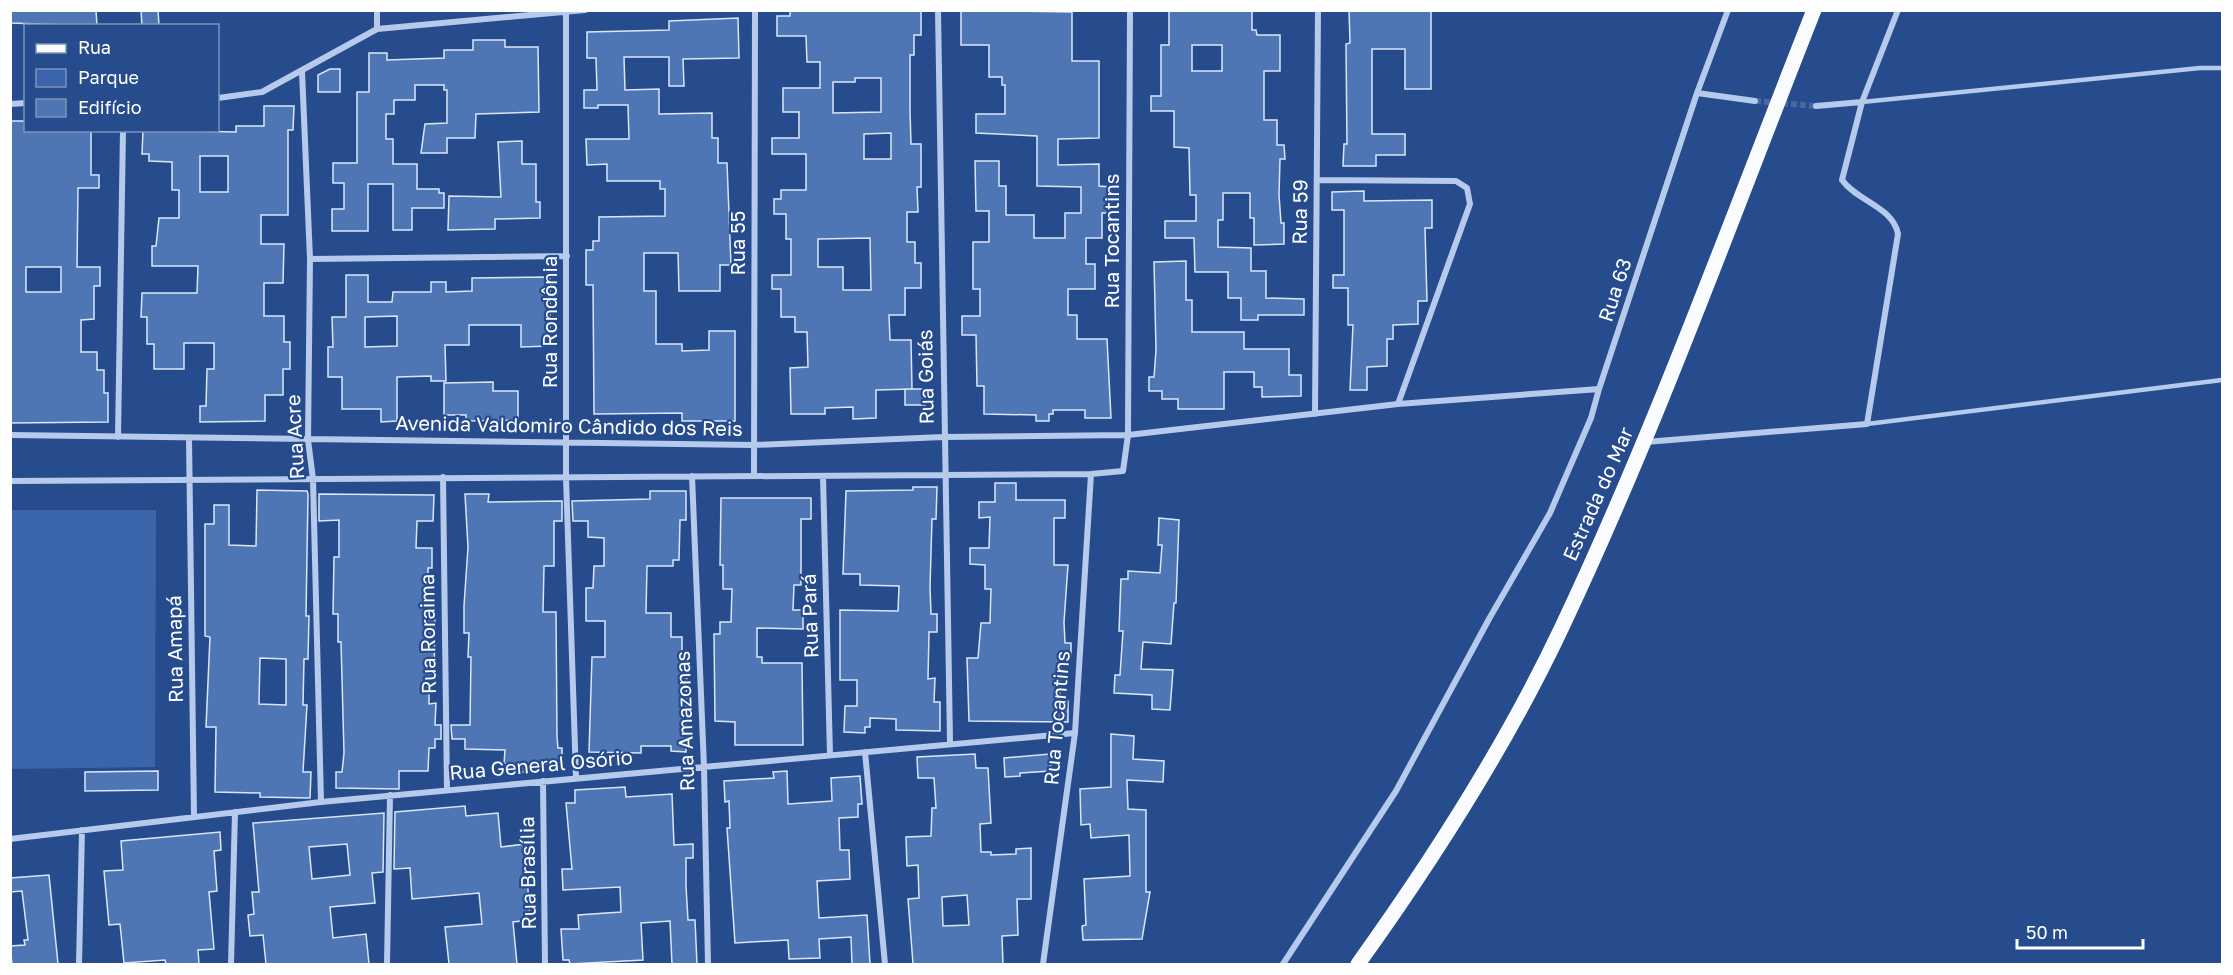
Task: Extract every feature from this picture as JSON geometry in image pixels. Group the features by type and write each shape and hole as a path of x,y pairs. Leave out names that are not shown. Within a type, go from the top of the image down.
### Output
{"main road":[{"name":"Estrada do Mar","path":"1358,964 1401,904 1485,773 1561,629 1644,443 1814,10"}],"street":[{"path":"377,10 377,29"},
{"path":"219,98 262,92 377,29 585,10"},
{"name":"Rua 55","path":"754,475 755,10"},
{"name":"Rua Goiás","path":"938,10 943,437 950,742"},
{"name":"Rua Tocantins","path":"1043,964 1075,733 1091,474 1123,471 1128,435 1130,10"},
{"name":"Rua 59","path":"1315,414 1318,10"},
{"name":"Rua 63","path":"1283,964 1396,791 1489,619 1550,513 1591,418 1697,93 1728,10"},
{"path":"1644,443 1867,424 1898,234 1896,225 1888,215 1847,187 1842,180 1862,102 1898,10"},
{"name":"Rua Rondônia","path":"566,12 566,477 576,778"},
{"name":"Rua Acre","path":"302,71 310,259 308,440 314,479 321,802"},
{"path":"1697,93 1755,101"},
{"path":"1816,106 1862,102"},
{"path":"118,437 123,132"},
{"path":"1317,180 1456,181 1467,188 1470,204 1398,404 1599,389"},
{"path":"310,259 567,256"},
{"name":"Avenida Valdomiro Cândido dos Reis","path":"10,435 754,445 943,437 1128,435 1398,404"},
{"name":"Rua Amapá","path":"189,438 194,816"},
{"path":"10,481 1091,474"},
{"name":"Rua Amazonas","path":"692,476 704,767 708,964"},
{"name":"Rua Pará","path":"823,476 830,755"},
{"name":"Rua Roraima","path":"443,477 447,790"},
{"name":"Rua General Osório","path":"10,839 390,795 866,752 950,742 1075,733"},
{"path":"866,752 885,964"},
{"name":"Rua Brasília","path":"543,781 545,964"},
{"path":"387,964 390,795"},
{"path":"231,964 235,812"},
{"path":"79,964 82,830"}],"lane":[{"path":"1862,102 2200,68 2223,69"},
{"path":"1867,424 2223,380"}],"green space":[{"path":"11,510 156,510 155,767 11,769"}],"building":[{"path":"10,10 96,10 97,24 10,23"},
{"path":"141,10 158,10 159,24 142,24"},
{"path":"790,10 921,10 921,35 914,35 914,55 910,55 910,111 911,144 921,144 921,187 917,187 918,212 907,212 907,242 915,242 915,263 921,263 921,288 905,288 905,315 889,315 890,340 911,340 912,389 876,390 876,418 853,419 853,407 825,408 825,414 791,414 790,368 808,367 807,332 795,332 795,317 781,317 781,289 772,289 772,275 791,275 791,239 786,239 786,214 774,214 774,199 781,199 781,190 806,190 806,154 772,154 772,138 799,138 799,112 783,112 783,88 820,88 820,62 807,62 806,36 777,36 777,16 790,16","holes":["855,78 881,78 881,112 833,113 833,82 855,82","891,133 891,159 864,159 864,134","870,238 871,290 843,290 843,267 818,267 818,239"]},
{"path":"961,10 1072,12 1072,61 1099,61 1099,138 1058,139 1058,165 1099,164 1099,186 1111,187 1111,213 1102,213 1102,238 1086,238 1086,264 1095,264 1095,289 1068,289 1068,315 1077,315 1077,339 1107,339 1111,418 1085,418 1085,410 1053,410 1053,414 1049,414 1049,421 1036,421 1036,415 984,414 984,386 977,386 976,335 962,335 962,316 980,316 980,289 973,289 973,242 989,242 989,211 976,211 975,161 999,161 999,186 1006,186 1006,215 1034,215 1034,238 1065,238 1065,213 1081,213 1081,187 1037,186 1037,136 976,133 976,114 1005,114 1005,85 1002,85 1002,77 989,77 989,45 961,45"},
{"path":"1169,10 1252,10 1252,30 1256,30 1257,35 1280,35 1280,71 1264,71 1264,120 1277,120 1277,145 1284,145 1285,159 1280,159 1279,195 1281,223 1284,223 1284,244 1254,245 1254,218 1250,218 1250,193 1223,193 1223,220 1218,220 1218,247 1251,248 1251,271 1266,271 1266,298 1304,299 1304,315 1258,315 1258,320 1241,320 1241,298 1228,298 1228,272 1195,272 1194,238 1165,238 1165,221 1196,221 1196,195 1190,195 1189,148 1174,147 1174,111 1151,111 1151,96 1161,96 1161,45 1169,45","holes":["1192,45 1222,45 1222,71 1192,71"]},
{"path":"1349,10 1431,10 1431,89 1405,89 1405,49 1372,49 1372,134 1405,134 1405,155 1376,155 1376,166 1343,166 1344,144 1347,144 1346,44 1350,43"},
{"path":"738,18 739,58 683,59 684,86 669,86 669,57 624,57 625,90 659,89 659,114 712,113 712,138 718,138 718,163 727,163 731,265 720,265 720,291 679,291 678,253 644,253 644,291 656,291 656,344 682,344 682,351 709,350 709,331 735,331 735,421 682,421 682,413 594,414 593,285 586,285 586,250 593,250 593,241 599,241 599,217 665,216 665,189 660,189 660,181 607,181 607,164 587,165 586,139 629,139 628,105 598,105 598,108 584,108 584,90 597,90 596,58 587,58 587,32 669,30 669,21"},
{"path":"473,40 505,40 505,47 538,47 539,112 476,114 475,138 447,138 447,153 421,153 425,124 447,123 447,90 444,90 444,85 415,85 415,100 394,100 394,114 386,114 386,139 393,139 393,164 417,164 417,189 439,189 439,193 444,193 444,208 412,208 412,230 393,230 393,184 368,184 368,231 332,231 332,209 344,209 344,183 333,183 333,163 357,163 357,92 369,92 369,53 387,53 387,60 444,58 444,50 473,50"},
{"path":"330,69 340,69 340,92 318,92 318,75"},
{"path":"264,106 294,106 293,130 288,130 288,215 261,215 261,244 284,244 283,283 264,283 264,316 284,316 284,342 290,342 290,369 283,369 283,395 265,395 265,421 200,422 200,406 206,406 207,369 214,369 214,343 184,343 184,369 154,369 154,344 147,344 147,317 141,317 142,293 197,293 198,266 152,266 152,246 156,246 159,218 179,218 179,190 172,190 172,162 149,161 149,154 142,154 143,132 236,132 236,126 264,126","holes":["200,156 228,156 228,192 200,192"]},
{"path":"11,121 24,121 24,132 91,132 91,175 99,175 99,188 78,188 77,267 100,267 100,286 94,286 94,319 81,320 81,352 97,352 97,370 104,370 104,393 108,393 108,422 10,423","holes":["26,267 61,267 61,292 26,292"]},
{"path":"522,141 522,164 536,164 536,202 540,202 540,218 495,219 495,229 448,230 449,196 501,197 498,142"},
{"path":"1364,191 1364,201 1432,200 1432,228 1425,228 1427,301 1418,301 1418,324 1393,325 1393,339 1387,339 1387,366 1367,367 1367,390 1350,390 1353,325 1348,325 1348,288 1333,288 1333,275 1344,275 1344,210 1332,210 1332,192"},
{"path":"1186,261 1186,300 1192,300 1192,332 1244,332 1244,349 1289,349 1289,375 1301,375 1301,396 1262,397 1262,387 1254,387 1254,372 1224,372 1224,409 1178,409 1178,399 1162,399 1162,391 1149,391 1149,377 1154,377 1156,350 1154,262"},
{"path":"346,275 368,275 368,302 392,302 393,292 431,292 431,282 446,282 446,292 472,291 472,278 550,277 550,346 521,347 521,325 469,325 469,345 445,345 446,381 431,381 431,376 397,377 397,421 381,422 381,409 342,409 342,377 328,377 328,347 333,347 332,317 346,317","holes":["397,316 397,346 365,347 365,317"]},
{"path":"493,382 493,391 518,391 518,420 466,421 466,415 444,415 444,383"},
{"path":"905,389 924,389 925,405 905,405"},
{"path":"995,483 1016,483 1016,500 1065,500 1065,518 1054,518 1054,565 1068,565 1064,622 1065,643 1071,643 1071,656 1061,656 1060,701 1068,701 1068,722 969,721 967,658 978,658 981,623 990,623 991,589 985,589 985,565 970,564 970,548 989,548 990,517 979,518 979,502 995,502"},
{"path":"913,487 937,487 936,519 932,519 930,587 931,614 937,614 937,632 929,632 928,679 935,678 934,702 940,702 940,731 896,730 896,719 870,718 870,727 865,727 865,733 844,732 845,706 857,706 857,680 840,680 840,610 898,611 899,586 860,585 860,574 843,574 846,491 913,490"},
{"path":"257,490 307,491 306,616 309,616 308,659 304,659 303,705 307,705 303,772 311,772 310,798 260,797 260,793 215,792 216,727 206,727 210,637 205,636 205,524 214,524 214,505 229,505 229,545 256,546","holes":["260,658 286,659 286,705 259,704"]},
{"path":"650,491 686,491 686,520 680,520 679,560 673,560 673,566 647,566 646,613 671,613 671,637 682,637 682,668 687,668 686,752 671,751 671,746 641,746 641,753 589,752 592,657 605,657 605,621 586,621 586,588 593,588 594,566 604,566 604,538 588,537 588,521 573,521 572,501 650,499"},
{"path":"319,494 434,495 433,521 417,521 416,548 432,548 432,568 428,568 428,614 435,614 434,677 429,677 429,704 436,703 435,725 441,725 441,739 435,739 435,748 429,748 428,771 399,771 399,789 336,788 336,772 342,772 344,753 341,642 338,642 338,614 333,614 334,557 339,557 339,520 319,521"},
{"path":"465,494 489,494 488,502 562,501 562,521 554,521 554,566 544,566 543,612 556,612 557,736 558,748 562,748 562,764 537,764 537,772 511,772 511,764 504,764 505,750 465,749 465,739 452,739 451,725 470,725 471,657 468,657 469,633 464,633 468,547"},
{"path":"721,498 811,498 811,519 801,519 801,585 794,585 793,610 803,610 803,629 757,628 757,657 762,657 762,663 802,663 803,745 735,745 735,722 715,721 714,634 720,634 720,622 731,622 732,589 723,589 723,565 720,565"},
{"path":"1159,518 1179,520 1176,603 1174,603 1171,644 1143,642 1141,669 1173,670 1170,710 1152,709 1152,695 1114,693 1115,675 1120,675 1123,631 1119,631 1121,579 1128,579 1128,571 1160,573 1162,545 1158,545"},
{"path":"1111,734 1134,736 1133,759 1164,761 1163,782 1127,780 1128,809 1146,810 1146,892 1150,892 1142,939 1083,940 1082,926 1086,925 1084,879 1130,876 1129,835 1091,838 1090,824 1081,825 1080,789 1111,787"},
{"path":"975,754 976,768 988,768 991,823 980,824 981,852 991,852 991,855 1016,854 1016,849 1031,848 1031,899 1017,899 1018,935 1002,936 1003,964 913,964 908,899 919,898 918,865 907,866 906,837 931,836 932,808 936,808 934,778 918,778 917,757","holes":["967,895 969,925 943,926 942,897"]},
{"path":"1050,754 1051,771 1020,773 1020,776 1005,777 1004,758"},
{"path":"158,771 158,790 85,791 85,772"},
{"path":"787,771 788,804 832,801 831,778 860,776 862,804 858,804 858,817 839,818 840,850 849,850 850,879 817,881 819,918 867,915 870,964 852,964 851,937 819,939 820,958 789,959 788,940 735,943 727,828 730,828 729,801 725,802 724,781 774,778 773,772"},
{"path":"625,787 626,797 672,794 674,845 693,844 693,858 686,858 686,886 688,920 695,920 697,964 672,964 670,921 641,923 643,960 570,964 569,960 563,960 561,929 579,929 578,915 621,912 620,887 563,890 562,869 572,869 566,803 575,803 575,790"},
{"path":"465,806 466,816 498,813 501,847 525,844 530,920 513,922 517,964 449,964 445,927 482,924 479,893 412,899 410,868 394,869 395,812"},
{"path":"384,813 383,872 372,873 375,903 330,907 333,938 366,934 369,964 266,964 263,935 250,936 248,915 254,914 252,892 259,892 253,823","holes":["347,844 350,875 312,879 309,847"]},
{"path":"220,832 221,850 214,851 217,891 209,892 214,949 198,950 199,964 166,964 165,960 124,963 120,924 109,925 104,871 123,870 121,841"},
{"path":"49,875 58,964 12,964 10,946 25,945 24,940 28,940 22,891 10,892 10,878"}],"tunnel":[{"path":"1755,101 1816,106"}]}
